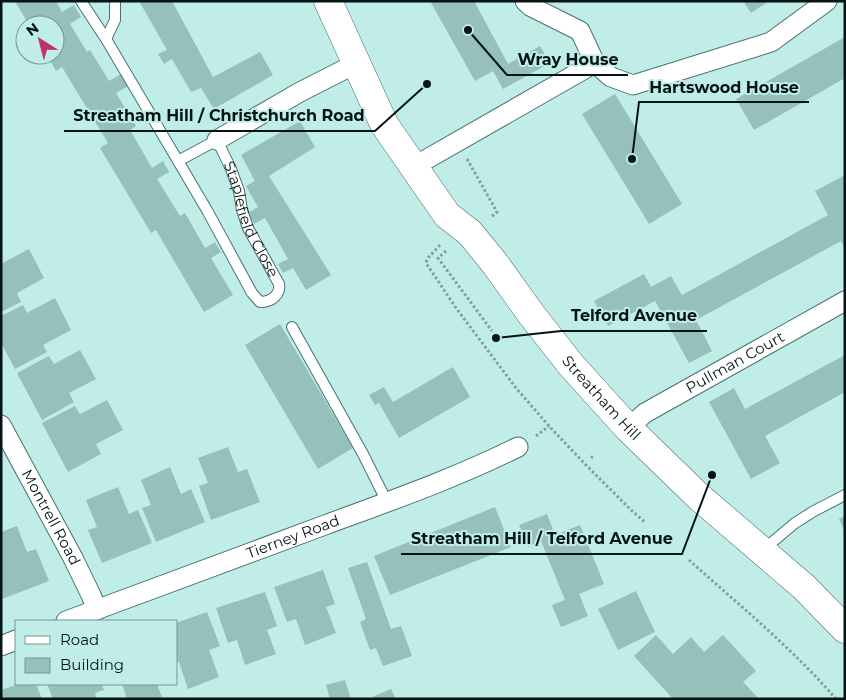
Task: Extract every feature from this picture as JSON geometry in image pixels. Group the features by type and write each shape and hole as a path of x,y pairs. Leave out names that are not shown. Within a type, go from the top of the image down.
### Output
{"highway":[{"name":"Streatham Hill","path":"328,1 384,124 447,214 470,233 571,365 628,428 698,496 804,587 845,629"}],"street":[{"path":"525,1 530,6 580,31 595,63 611,77 633,84 771,42 827,1"},
{"name":"Staplefield Close","path":"217,140 300,92 356,63"},
{"path":"413,167 595,63"},
{"name":"Pullman Court","path":"628,428 645,413 845,301"},
{"name":"Montrell Road","path":"1,425 84,579 97,610"},
{"name":"Tierney Road","path":"69,620 387,502 464,472 518,447"},
{"path":"1,646 15,640"}],"lane":[{"name":"Staplefield Close","path":"81,1 106,39 208,212 252,293 260,302 273,298 278,293 279,284 248,228 242,210 239,191 217,140 178,161"},
{"path":"106,39 115,20 115,1"},
{"path":"292,327 363,454 387,502"},
{"path":"762,551 795,523 845,495"}],"path":[{"path":"465,156 497,212 486,221"},
{"path":"440,244 427,259 426,263 456,308 516,388 550,426 646,523"},
{"path":"446,251 438,258 492,331"},
{"path":"463,302 468,298"},
{"path":"544,430 550,426"},
{"path":"689,560 788,649 819,679 836,699"}],"building":[{"path":"15,1 56,1 62,12 74,5 81,17 70,24 87,52 90,50 109,81 121,74 128,86 116,93 136,126 130,130 152,168 163,161 169,172 157,179 180,216 185,213 205,248 215,242 221,252 211,258 233,295 204,312 156,230 151,233 100,148 108,143 62,67 56,71 53,65 65,65 65,15 23,15"},
{"path":"139,1 172,1 213,77 260,52 273,75 214,109 201,88 191,92 172,59 164,64 158,54 167,50"},
{"path":"430,1 474,1 508,64 540,46 550,63 503,89 493,71 475,81"},
{"path":"743,1 769,1 751,13"},
{"path":"845,37 845,78 754,130 736,99"},
{"path":"615,94 682,204 649,224 582,114"},
{"path":"300,121 315,147 269,176 331,275 306,290 293,268 283,273 278,264 288,259 265,218 254,224 248,213 258,207 246,186 255,181 241,155"},
{"path":"845,175 845,249 841,241 696,320 712,351 689,363 655,301 608,326 594,301 644,274 651,287 671,276 682,295 828,215 815,191"},
{"path":"29,249 44,278 17,293 21,302 1,312 1,264"},
{"path":"55,298 71,330 43,345 47,352 15,369 1,343 1,316 23,305 27,313"},
{"path":"280,324 353,448 318,469 245,345"},
{"path":"80,350 96,379 69,393 74,402 42,420 17,373 49,356 54,364"},
{"path":"845,355 845,392 765,436 780,463 751,479 709,402 734,388 745,409"},
{"path":"453,367 470,397 399,438 379,403 375,405 369,395 384,387 393,402"},
{"path":"107,400 123,430 96,444 101,454 68,472 42,423 75,406 80,414"},
{"path":"228,447 238,472 247,469 260,502 211,520 199,486 208,483 198,458"},
{"path":"170,467 181,494 191,489 205,522 156,542 142,508 151,505 141,480"},
{"path":"118,487 129,514 138,510 152,543 102,563 88,530 97,527 86,500"},
{"path":"495,507 511,547 390,595 374,556"},
{"path":"547,514 555,535 580,525 604,584 579,594 588,616 561,627 552,605 565,600 541,541 528,547 519,525"},
{"path":"845,516 845,532 839,519"},
{"path":"17,526 27,552 36,549 49,581 2,599 1,532"},
{"path":"367,562 391,629 401,626 412,656 383,666 376,648 370,650 360,622 366,619 348,568"},
{"path":"323,570 335,604 326,607 336,633 305,645 296,619 287,622 274,587"},
{"path":"636,591 655,632 618,650 598,609"},
{"path":"265,592 277,626 267,630 276,654 245,665 237,640 228,643 216,608"},
{"path":"207,612 220,646 209,650 219,677 188,689 178,662 178,622"},
{"path":"656,635 673,654 691,637 704,652 723,635 756,671 743,682 759,699 673,699 634,656"},
{"path":"345,680 351,699 330,699 326,685"},
{"path":"16,685 36,685 42,699 1,699 1,690"},
{"path":"47,685 102,685 104,690 95,693 97,699 53,699"},
{"path":"122,685 157,685 162,697 157,699 127,699"},
{"path":"391,689 396,699 373,699 372,697"}],"place":[{"name":"Wray House","path":"468,30"},
{"name":"Streatham Hill / Christchurch Road","path":"427,84"},
{"name":"Hartswood House","path":"632,159"},
{"name":"Telford Avenue","path":"496,338"},
{"name":"Streatham Hill / Telford Avenue","path":"712,475"}]}
